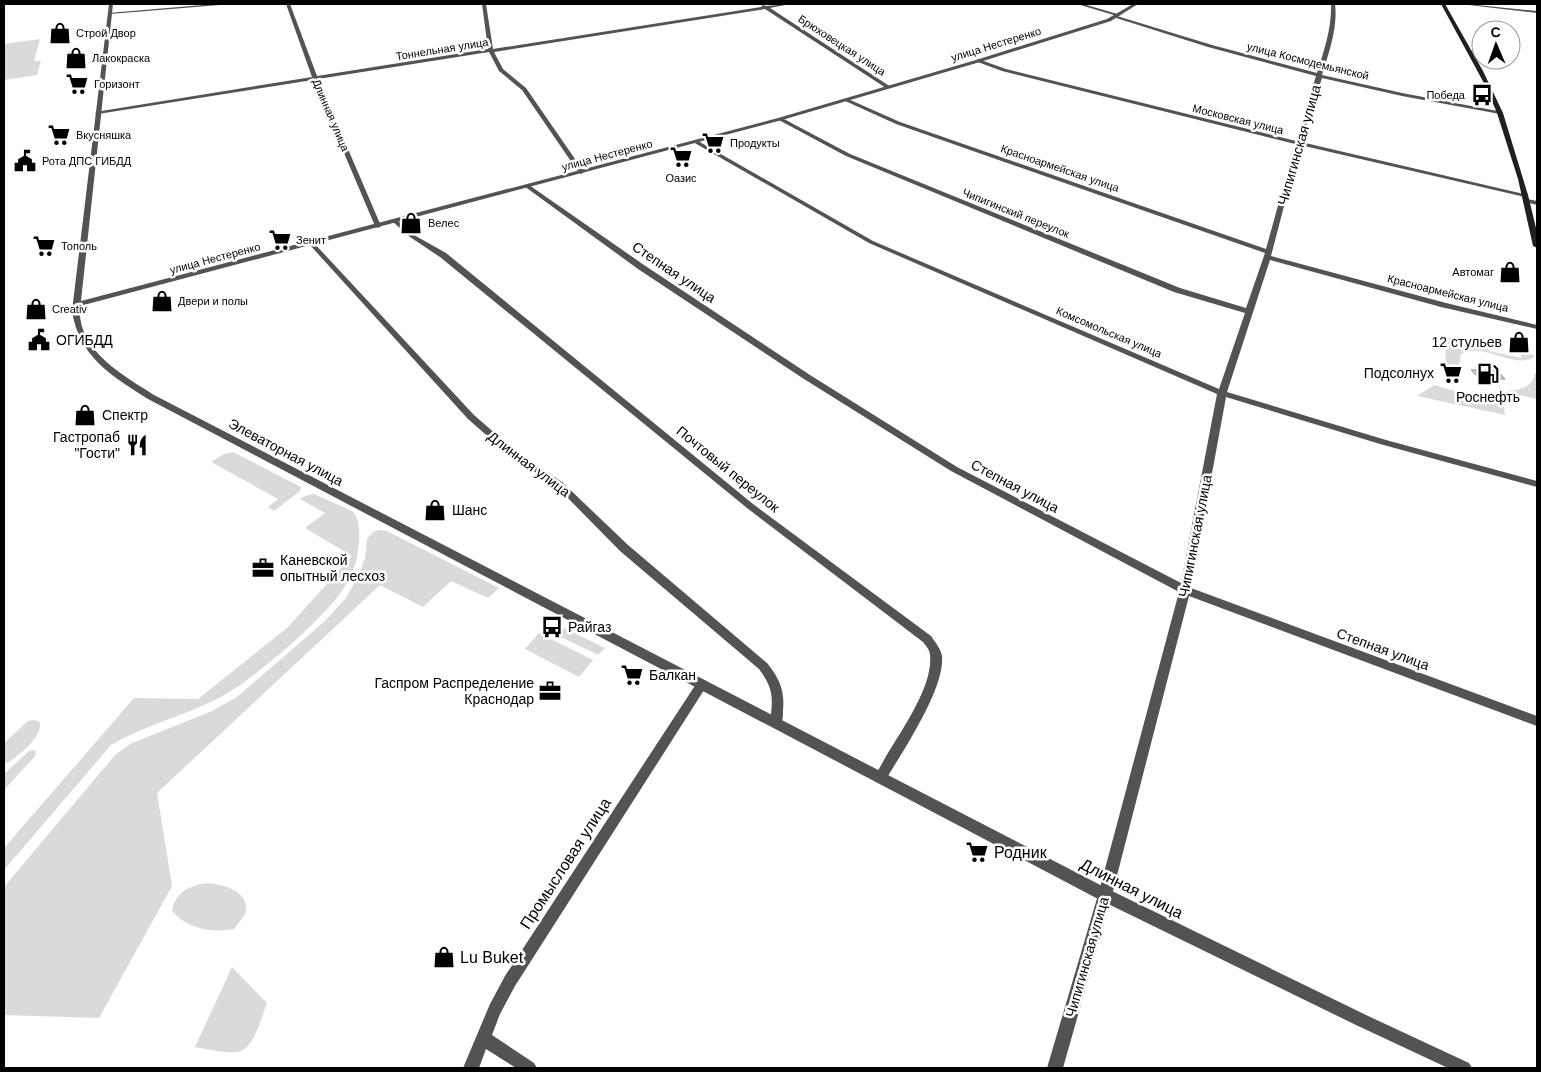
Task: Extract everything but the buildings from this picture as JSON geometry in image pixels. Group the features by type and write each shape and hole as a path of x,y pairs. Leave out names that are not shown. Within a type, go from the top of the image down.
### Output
{"main road":[{"path":"1443,4 1474,59 1500,112 1526,198 1537,246"}],"street":[{"path":"111,9 230,4"},
{"name":"Длинная улица","path":"288,4 316,79 378,226"},
{"path":"484,4 491,52 501,70 524,89 581,172"},
{"name":"Тоннельная улица","path":"98,112 491,52 763,6 788,4"},
{"name":"улица Космодемьянской","path":"1079,4 1232,53 1319,76 1500,112"},
{"name":"улица Нестеренко","path":"76,305 780,119 978,61 1117,16 1136,4"},
{"name":"Чипигинская улица","path":"1055,1068 1105,895 1185,590 1222,393 1268,255 1298,143 1329,43 1334,12 1333,4"},
{"path":"1469,4 1537,12"},
{"name":"Брюховецкая улица","path":"763,6 888,87"},
{"name":"Элеваторная улица","path":"111,9 76,305 79,332 91,351 110,368 151,397 369,512 783,725"},
{"name":"Московская улица","path":"978,61 1004,70 1149,107 1526,198 1537,203"},
{"name":"Красноармейская улица","path":"846,100 898,123 1268,255 1444,305 1537,327"},
{"name":"Чипигинский переулок","path":"780,119 848,155 1177,290 1250,312"},
{"name":"Комсомольская улица","path":"696,142 871,242 1222,393 1383,442 1537,484"},
{"name":"Степная улица","path":"527,186 641,267 882,426 954,469 1185,590 1537,721"},
{"name":"Почтовый переулок","path":"395,221 412,236 443,254 750,506 927,639 936,654 936,663 929,685 917,715 881,778"},
{"name":"Длинная улица","path":"311,243 471,417 490,435 511,452 559,484 624,548 764,666 778,686 783,725 1105,895 1464,1068"},
{"name":"Промысловая улица","path":"471,1068 510,981 702,684"},
{"path":"483,1038 529,1068"}],"shaded area":[{"path":"40,39 34,61 41,61 37,75 4,80 4,44"},
{"path":"1445,337 1487,346 1489,351 1521,358 1521,352 1534,355 1534,357 1526,360 1517,360 1479,351 1470,351 1461,354 1459,365 1446,364"},
{"path":"1537,372 1537,399 1505,392 1525,387 1531,382"},
{"path":"1434,385 1466,394 1502,392 1505,415 1417,396"},
{"path":"233,452 301,487 300,491 274,511 268,507 278,499 211,462 224,454"},
{"path":"314,494 352,511 357,519 359,529 355,566 346,585 334,602 286,649 233,690 206,704 137,732 111,745 4,870 4,848 134,698 198,699 287,628 352,556 305,528 325,513 300,499"},
{"path":"379,530 387,531 499,588 488,598 451,581 423,607 380,585 157,793 172,886 99,1018 4,1015 4,887 115,755 132,743 210,712 237,697 325,621 346,598 359,575 365,558 367,539 373,532"},
{"path":"558,625 605,648 598,655 551,632"},
{"path":"539,633 593,660 579,677 525,649"},
{"path":"28,721 40,722 40,728 33,741 4,765 4,743"},
{"path":"35,750 36,755 4,790 4,774 29,751"},
{"path":"206,883 225,886 242,896 246,911 234,929 208,930 193,926 172,911 180,894 188,888"},
{"path":"232,967 267,1003 257,1031 249,1045 238,1052 223,1052 195,1047"}],"place":[{"name":"Строй Двор","path":"60,33"},
{"name":"Лакокраска","path":"76,58"},
{"name":"Горизонт","path":"77,84"},
{"name":"Победа","path":"1482,95"},
{"name":"Вкусняшка","path":"59,135"},
{"name":"Продукты","path":"713,143"},
{"name":"Оазис","path":"681,157"},
{"name":"Рота ДПС ГИБДД","path":"25,161"},
{"name":"Велес","path":"411,223"},
{"name":"Зенит","path":"280,240"},
{"name":"Тополь","path":"44,246"},
{"name":"Автомаг","path":"1510,272"},
{"name":"Двери и полы","path":"162,301"},
{"name":"Creativ","path":"36,309"},
{"name":"ОГИБДД","path":"39,340"},
{"name":"12 стульев","path":"1519,342"},
{"name":"Подсолнух","path":"1451,373"},
{"name":"Роснефть","path":"1488,374"},
{"name":"Спектр","path":"85,415"},
{"name":"Гастропаб \"Гости\"","path":"137,445"},
{"name":"Шанс","path":"435,510"},
{"name":"Каневской опытный лесхоз","path":"263,568"},
{"name":"Райгаз","path":"552,627"},
{"name":"Балкан","path":"632,675"},
{"name":"Гаспром Распределение Краснодар","path":"550,691"},
{"name":"Родник","path":"977,852"},
{"name":"Lu Buket","path":"444,957"}]}
